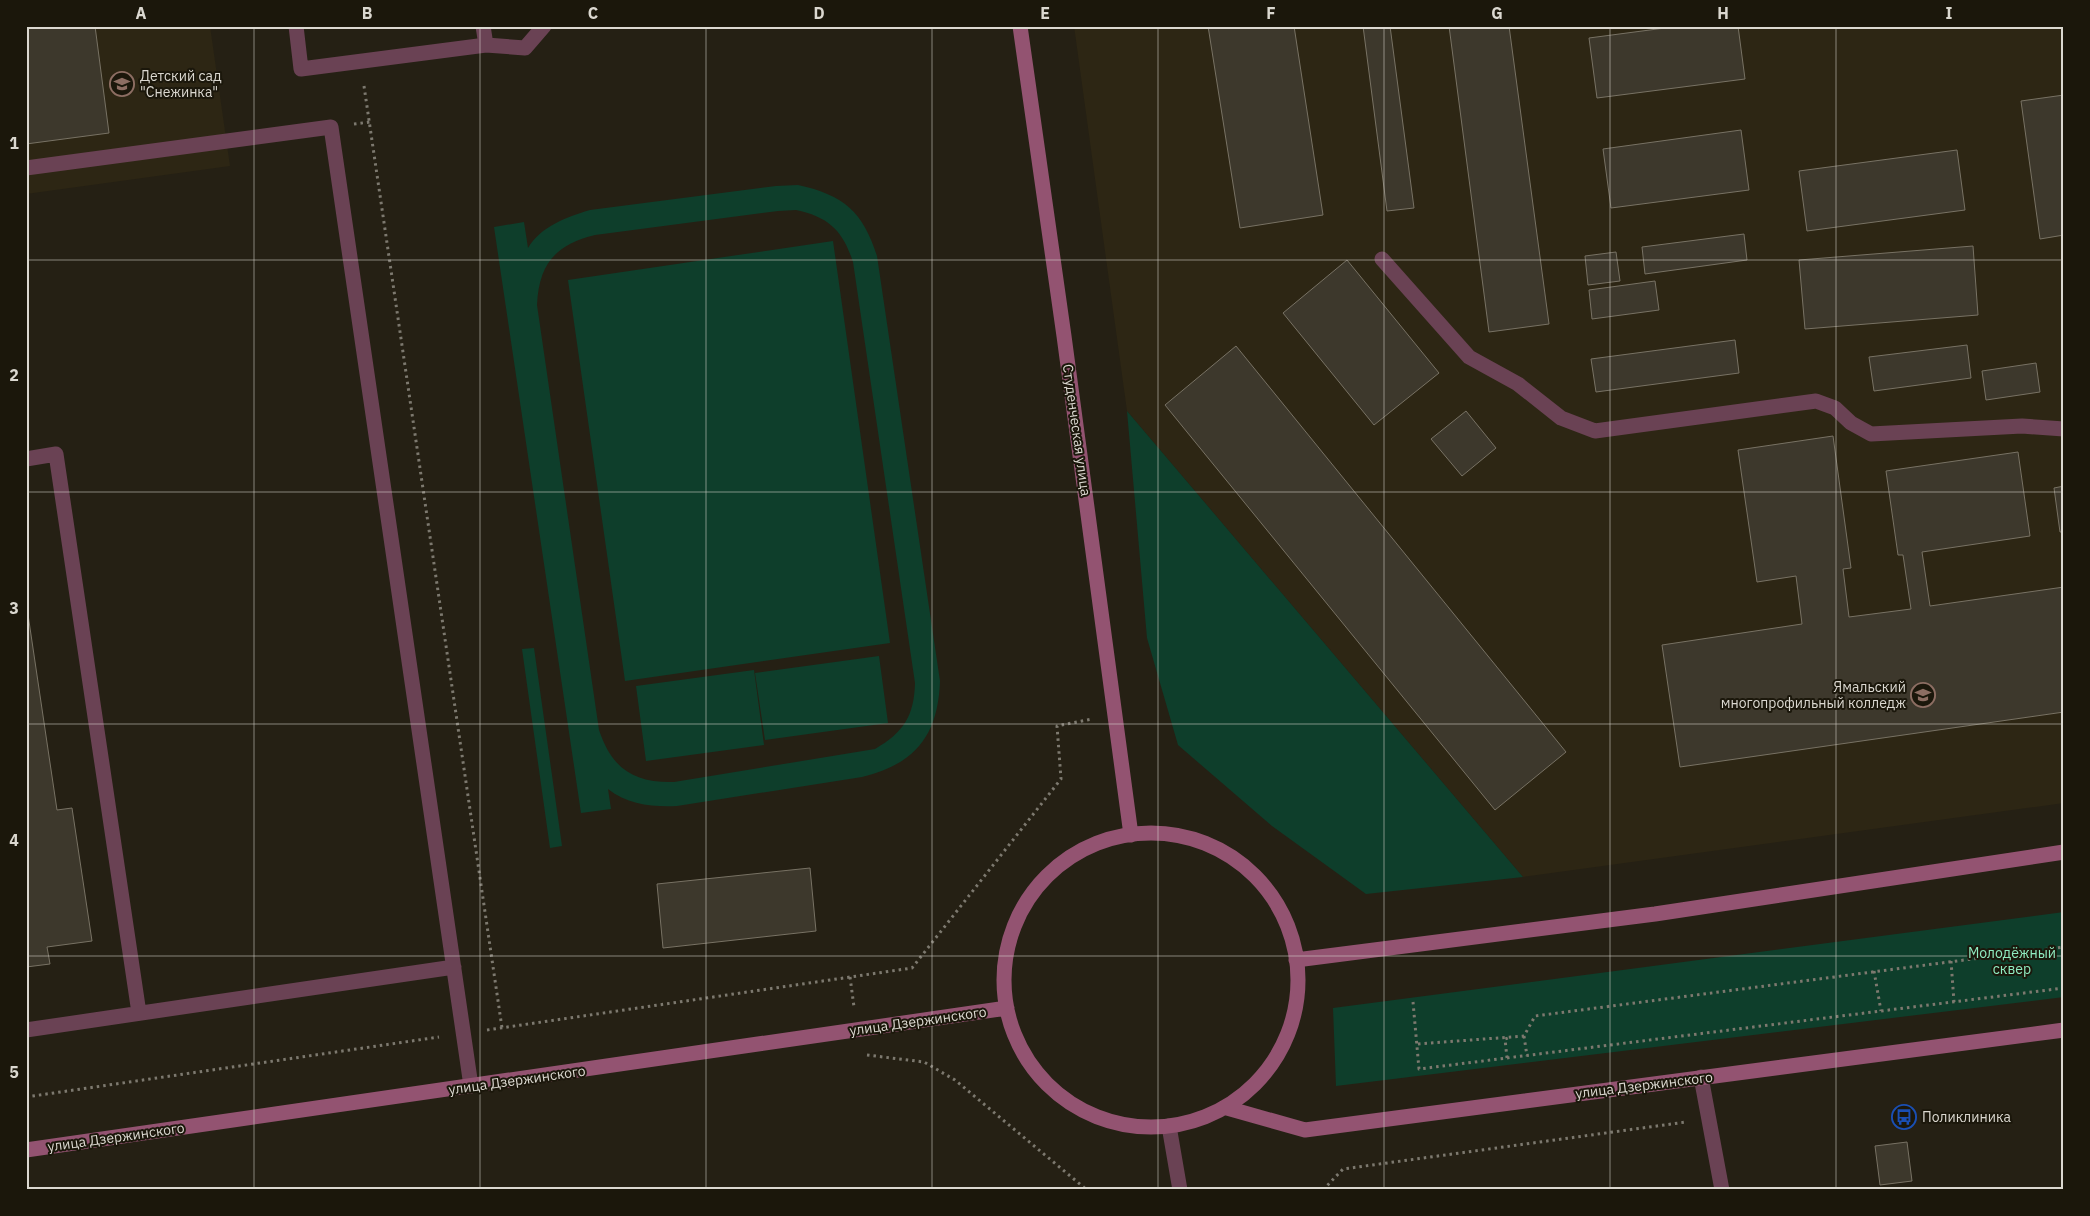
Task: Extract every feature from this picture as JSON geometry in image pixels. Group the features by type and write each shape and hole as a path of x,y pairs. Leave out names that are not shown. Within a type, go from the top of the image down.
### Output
{"street":[{"path":"296,26 301,69 486,45 525,48 544,26"},
{"path":"484,26 486,45"},
{"name":"Студенческая улица","path":"1020,26 1066,345 1131,835"},
{"path":"26,168 331,127 471,1086"},
{"path":"1382,259 1469,357 1518,384 1561,418 1595,431 1816,401 1835,408 1851,424 1871,434 2022,426 2064,429"},
{"path":"26,459 56,454 139,1013"},
{"path":"1164,833 1208,844 1247,867 1277,902 1295,945 1296,960 1299,990 1288,1037 1264,1077 1227,1108 1188,1124 1146,1128 1112,1123 1081,1111 1054,1092 1032,1067 1015,1038 1004,995 1006,950 1022,909 1049,873 1085,848 1123,835 1164,833"},
{"path":"1296,960 1655,914 2064,852"},
{"path":"26,1030 454,967"},
{"name":"улица Дзержинского","path":"26,1150 1007,1008"},
{"name":"улица Дзержинского","path":"1227,1108 1305,1130 2064,1030"},
{"path":"1701,1077 1722,1190"},
{"path":"1169,1126 1180,1190"}],"path":[{"path":"360,61 502,1028"},
{"path":"26,1097 912,968 1061,779 1057,726 1115,715"},
{"path":"1527,1056 1524,1036 1535,1016 2064,947"},
{"path":"1951,961 1954,1002"},
{"path":"1874,972 1881,1011"},
{"path":"1413,1002 1419,1069 2064,988"},
{"path":"1418,1044 1524,1036"},
{"path":"1508,1058 1505,1039 1524,1036"},
{"path":"860,1054 924,1062 955,1080 1086,1190"},
{"path":"1323,1190 1343,1169 1709,1119"}],"shaded area":[{"name":"Детский сад \"Снежинка\"","path":"26,26 210,26 230,166 26,194"},
{"path":"1074,26 2064,26 2064,803 1523,877 1127,411"}],"green space":[{"path":"798,185 828,194 840,200 858,217 877,256 940,681 934,717 920,745 909,755 896,764 862,777 677,806 659,806 632,802 608,789 611,809 581,813 494,227 524,222 528,248 533,240 555,223 590,210 776,186","holes":["796,210 826,221 833,227 845,242 853,262 915,683 910,714 900,729 885,743 875,749 674,782 647,780 626,771 618,764 604,743 599,730 537,305 541,278 552,258 560,251 569,244 595,235 778,211"]},
{"path":"833,241 890,643 625,681 568,280"},
{"path":"1127,411 1523,877 1366,894 1272,826 1178,745 1147,638"},
{"path":"534,648 562,846 550,848 522,649"},
{"path":"879,656 888,723 765,740 755,673"},
{"path":"754,670 764,745 646,761 636,686"},
{"name":"Молодёжный сквер","path":"2064,912 2064,997 1336,1086 1333,1008"}],"building":[{"path":"26,26 95,26 109,133 26,144"},
{"path":"1208,26 1294,26 1323,215 1240,228"},
{"path":"1363,26 1390,26 1414,208 1387,211"},
{"path":"1449,26 1509,26 1549,324 1489,332"},
{"path":"1680,26 1738,26 1745,79 1597,98 1589,38"},
{"path":"2064,95 2064,235 2040,239 2021,101"},
{"path":"1741,130 1749,190 1611,208 1603,149"},
{"path":"1957,150 1965,210 1807,231 1799,171"},
{"path":"1744,234 1747,260 1645,274 1642,247"},
{"path":"1973,246 1978,315 1805,329 1799,260"},
{"path":"1616,252 1620,281 1588,285 1585,256"},
{"path":"1347,260 1439,373 1374,425 1283,313"},
{"path":"1655,281 1659,310 1592,319 1589,290"},
{"path":"1735,340 1739,373 1596,392 1591,359"},
{"path":"1967,345 1971,378 1874,391 1869,357"},
{"path":"1236,346 1566,752 1495,810 1165,405"},
{"path":"2036,363 2040,392 1986,400 1982,371"},
{"path":"1466,411 1496,448 1462,476 1431,439"},
{"path":"1833,436 1851,568 1843,569 1849,617 1911,609 1903,555 1898,555 1886,471 2018,452 2030,536 1922,552 1930,606 2064,587 2064,712 1680,767 1662,645 1802,624 1796,576 1757,582 1738,450"},
{"path":"2064,486 2064,532 2060,532 2054,488"},
{"path":"26,601 57,810 72,808 92,941 47,947 50,964 26,967"},
{"path":"810,868 816,931 663,948 657,884"},
{"path":"1907,1142 1912,1181 1880,1185 1875,1146"}],"place":[{"name":"Детский сад \"Снежинка\"","path":"122,84"},
{"name":"Ямальский многопрофильный колледж","path":"1923,695"},
{"name":"Поликлиника","path":"1904,1117"}]}
